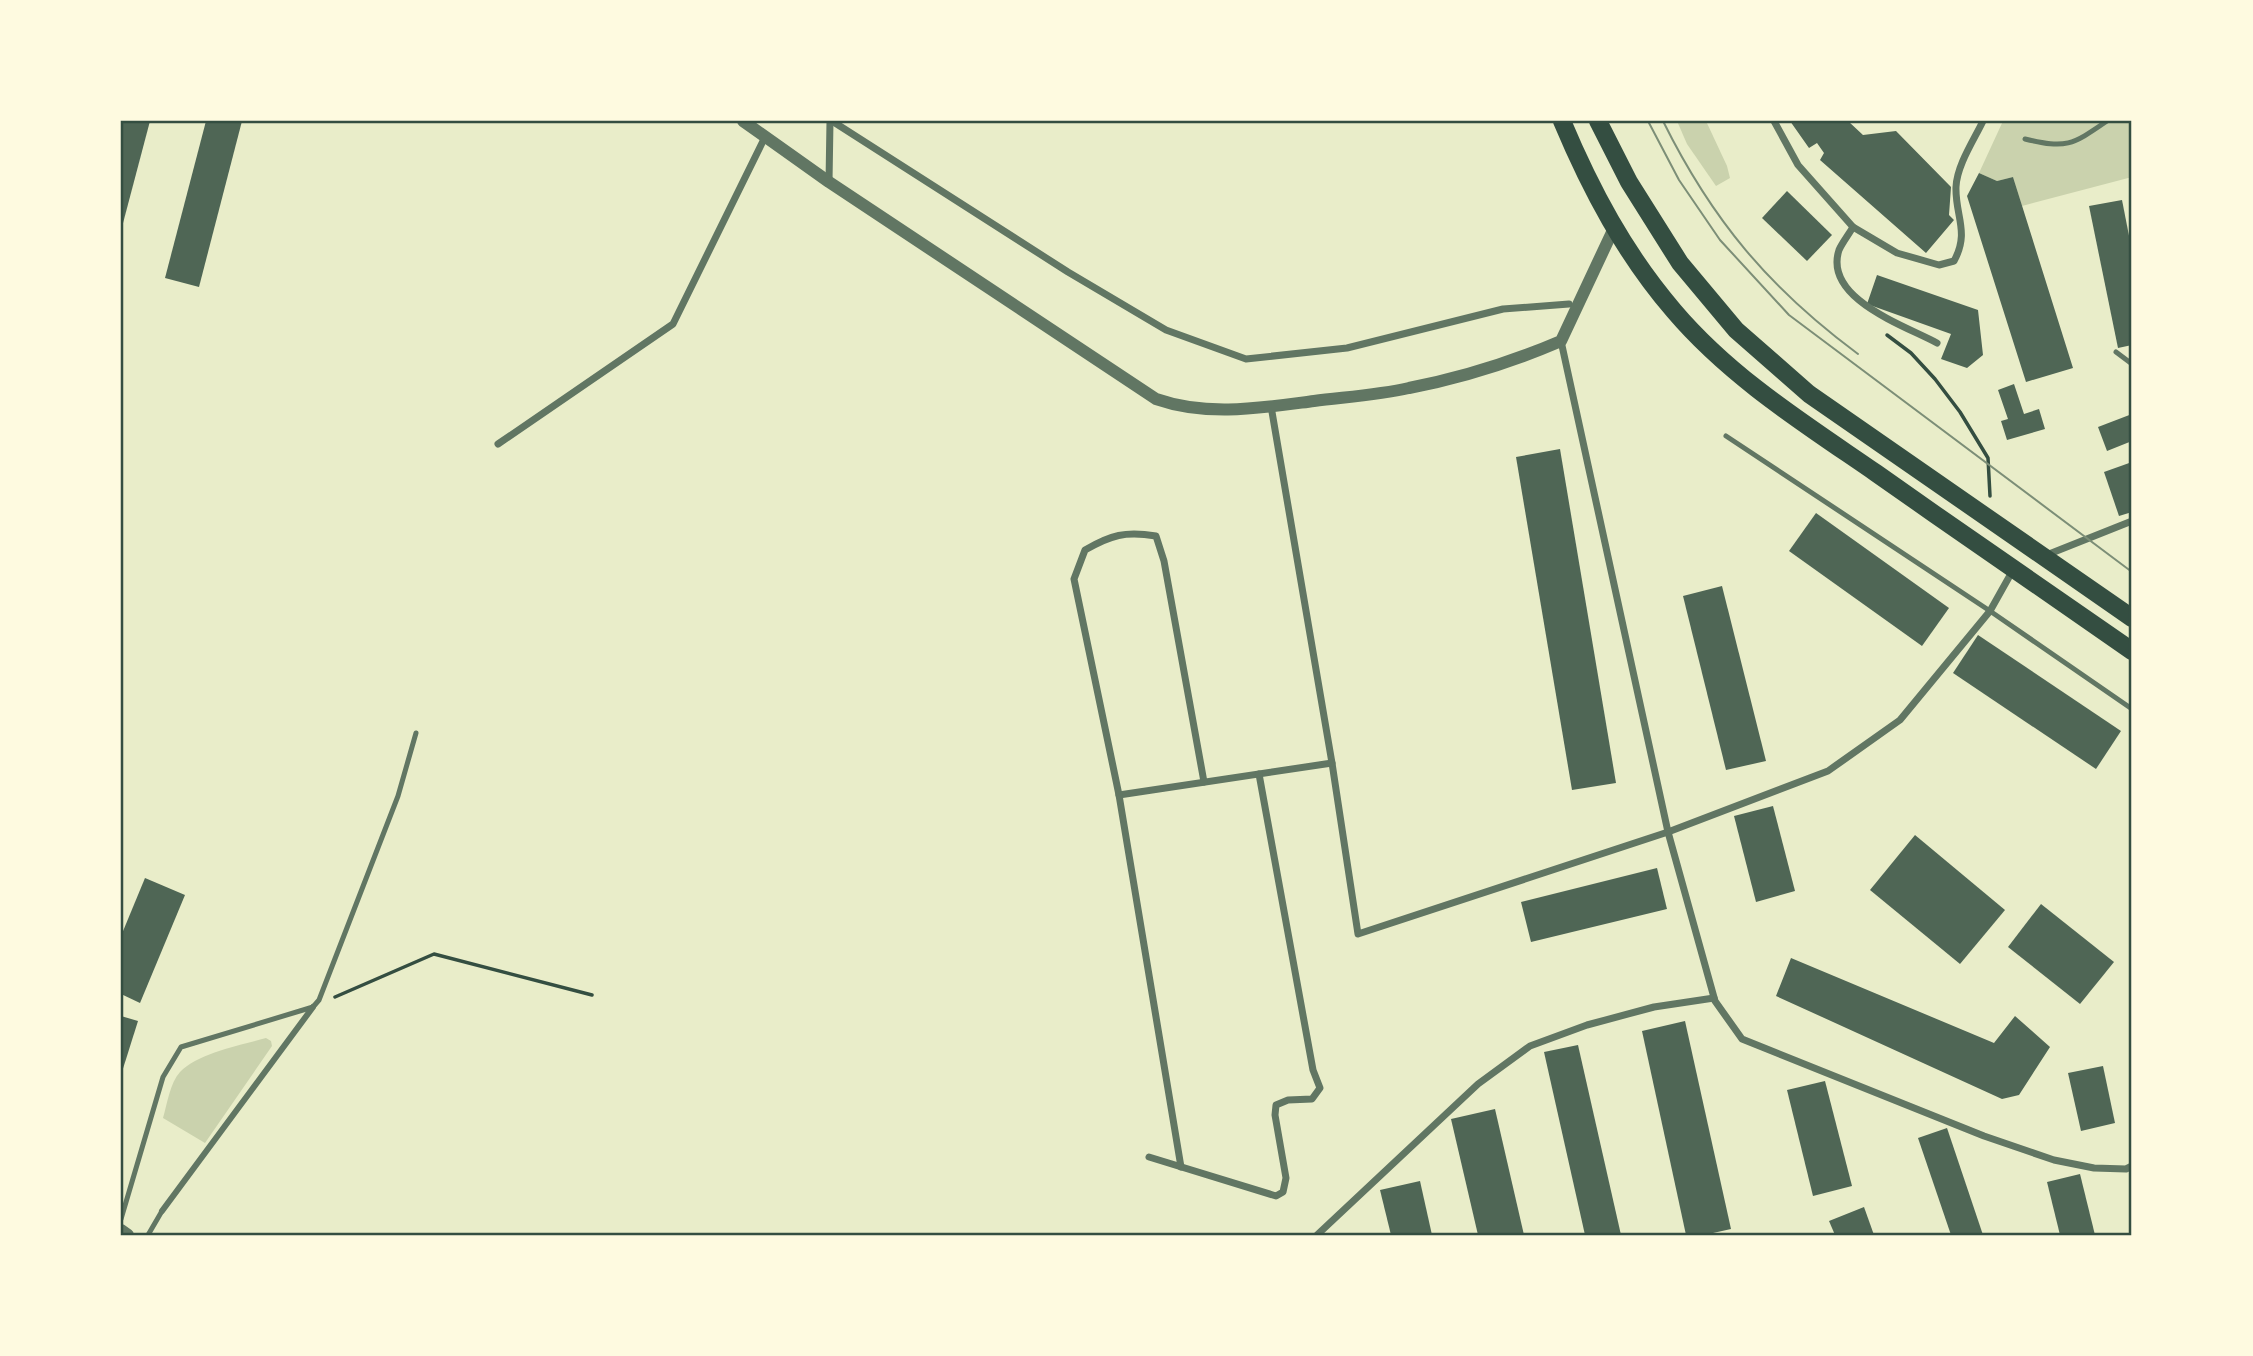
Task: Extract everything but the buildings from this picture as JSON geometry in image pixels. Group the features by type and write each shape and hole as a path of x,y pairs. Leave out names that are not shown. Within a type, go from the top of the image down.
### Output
{"highway":[{"path":"1562,121 1598,201 1614,228 1659,293 1726,365 1783,409 2132,651"},
{"path":"1598,121 1657,229 1679,263 1736,330 1809,394 2132,618"}],"street":[{"path":"743,121 829,182 1156,399 1178,407 1235,411 1418,386 1462,376 1561,341"},
{"path":"829,182 831,121"},
{"path":"831,121 1068,272 1166,330 1246,359 1348,348 1503,309 1569,304"},
{"path":"1774,121 1798,165 1853,227 1897,253 1939,265 1954,261 1960,251 1963,228 1956,185 1983,121"},
{"path":"498,444 673,324 765,137"},
{"path":"1853,227 1839,251 1839,271 1847,287 1862,305 1937,343"},
{"path":"1614,228 1561,341 1668,832 1714,998 1742,1039 1984,1136 2054,1160 2094,1168 2126,1169 2132,1166"},
{"path":"1271,406 1358,933 1668,832 1828,772 1900,720 1990,611 2014,569"},
{"path":"2044,556 2132,521"},
{"path":"1181,1167 1119,795 1074,579 1085,550 1109,536 1139,533 1156,536 1164,561 1204,782"},
{"path":"1119,795 1332,763"},
{"path":"1149,1157 1276,1196 1283,1192 1286,1178 1275,1115 1276,1105 1288,1100 1312,1099 1320,1088 1313,1070 1259,774"},
{"path":"1317,1235 1478,1084 1530,1046 1587,1025 1640,1010 1714,998"},
{"path":"162,1211 313,1007"},
{"path":"121,1230 128,1235"}],"lane":[{"path":"2025,139 2047,144 2069,144 2107,121"},
{"path":"2116,352 2132,364"},
{"path":"1726,436 2132,709"},
{"path":"121,1219 163,1077 181,1047 313,1007 319,1000 398,796 416,733"},
{"path":"148,1235 162,1211"}],"path":[{"path":"1878,330 1911,353 1935,379 1960,412 1988,458 1992,520"},
{"path":"313,1007 435,954 592,995"}],"green space":[{"path":"1677,121 1706,121 1730,178 1716,186 1687,144"},
{"path":"2003,121 2132,121 2132,177 2022,206 2013,177 1997,181 1979,173"},
{"path":"266,1038 271,1041 272,1046 205,1143 163,1118 174,1082 188,1065 221,1050"}],"tram line":[{"path":"1648,121 1679,180 1720,240 1789,315 2132,572"},
{"path":"1663,121 1702,190 1746,250 1797,304 1858,354"}]}
